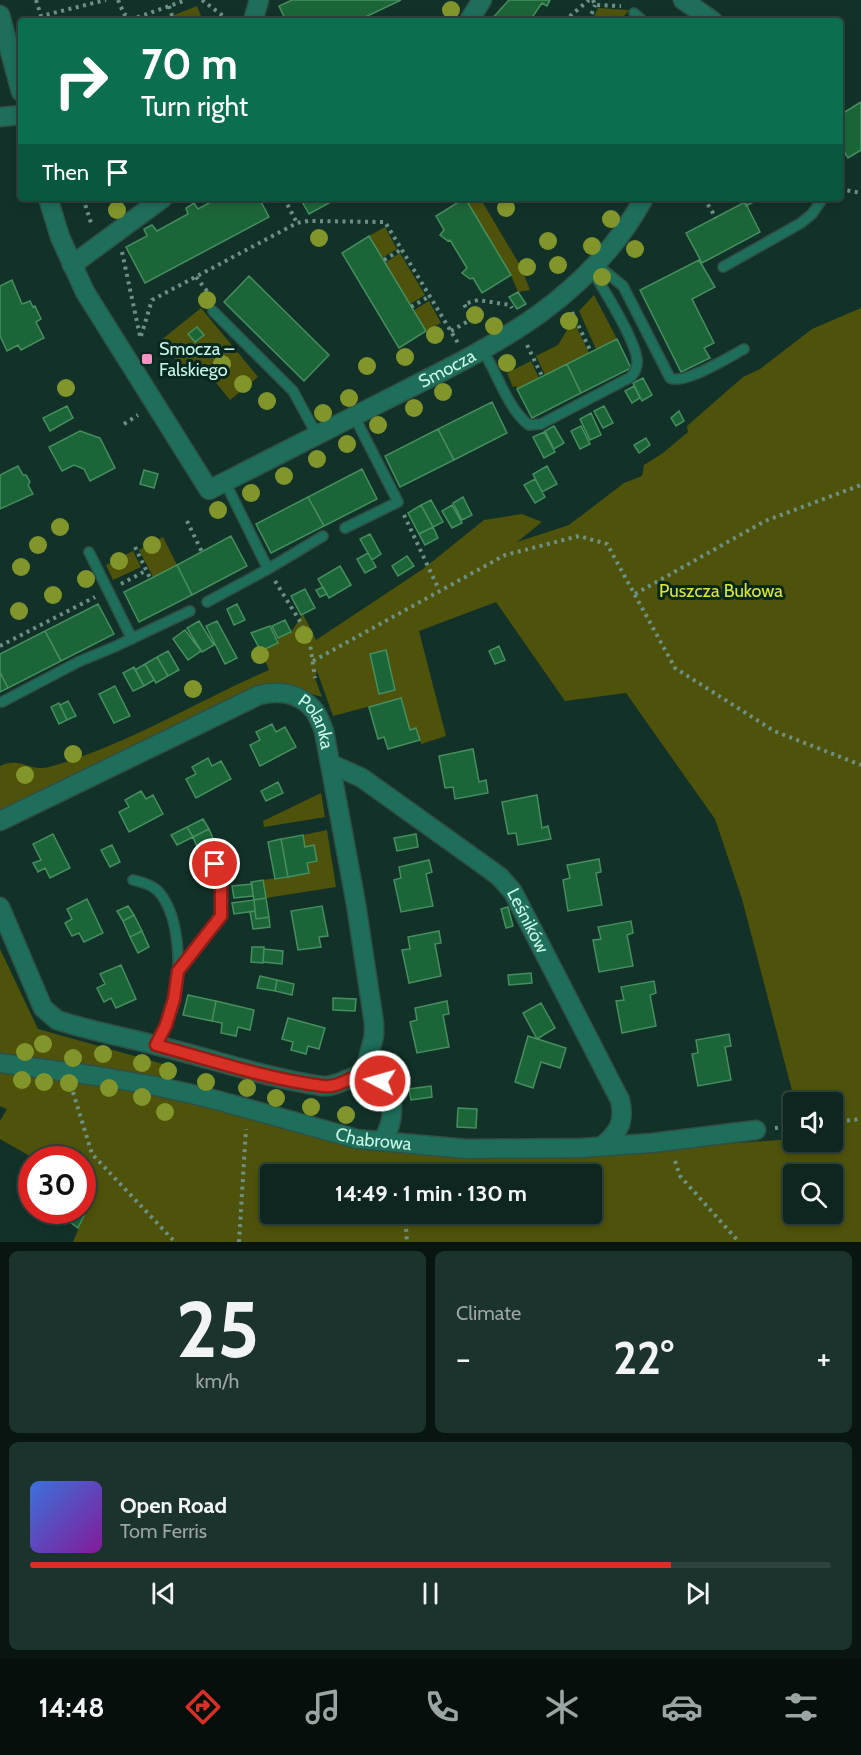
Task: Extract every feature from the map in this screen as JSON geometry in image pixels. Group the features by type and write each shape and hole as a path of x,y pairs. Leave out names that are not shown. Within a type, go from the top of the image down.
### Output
{"street":[{"path":"254,18 259,0"},
{"path":"471,18 482,0"},
{"path":"683,0 709,18"},
{"path":"0,15 18,81"},
{"path":"0,117 18,115"},
{"path":"49,201 72,265 85,292 217,486"},
{"path":"72,265 159,201"},
{"name":"Smocza","path":"217,486 476,355 543,312 572,289 616,242 642,201"},
{"name":"Polanka","path":"0,821 259,695 272,692 287,693 302,699 315,710 324,731 332,764 373,1011 374,1036 364,1074"},
{"name":"Leśników","path":"332,764 362,778 485,866 513,892 620,1100 623,1111 621,1126 613,1138 602,1146"},
{"path":"0,907 43,1008 57,1020 76,1027 156,1045 277,1077 323,1086 339,1084 364,1074 380,1081 391,1101 393,1110 391,1124 382,1141"},
{"name":"Chabrowa","path":"0,1063 67,1071 156,1086 248,1108 343,1136 467,1149 520,1150 602,1146 756,1130"}],"lane":[{"path":"634,13 640,18"},
{"path":"723,267 801,223 812,214 821,201"},
{"path":"593,267 623,286 670,378 680,380 692,376 744,349"},
{"path":"476,355 529,425 541,424 632,377 637,366 637,357 593,267"},
{"path":"213,311 293,391 317,435"},
{"path":"345,528 398,501 354,416"},
{"path":"217,486 268,569"},
{"path":"207,602 323,536"},
{"path":"89,552 132,639"},
{"path":"3,702 78,662 190,611"},
{"path":"178,971 221,916 221,886 215,864"},
{"path":"133,880 157,890 177,934 178,971 174,999 166,1025 156,1045"}],"path":[{"path":"36,0 41,16"},
{"path":"75,0 77,7"},
{"path":"35,18 106,0"},
{"path":"118,0 124,14 131,18"},
{"path":"136,18 186,0"},
{"path":"202,0 226,18"},
{"path":"568,18 589,0"},
{"path":"590,18 594,2 636,7 634,13"},
{"path":"169,6 172,16"},
{"path":"843,190 861,193"},
{"path":"84,201 99,244"},
{"path":"286,201 297,223"},
{"path":"706,201 716,218"},
{"path":"118,230 141,336 152,300 297,223 308,221 385,222 451,331 476,355"},
{"path":"384,260 402,249"},
{"path":"196,277 216,303 213,311"},
{"path":"411,307 430,296"},
{"path":"451,331 472,319 464,304 478,300 510,305 524,324"},
{"path":"572,312 591,352"},
{"path":"526,343 542,376"},
{"path":"124,424 140,414"},
{"path":"635,594 765,521 861,484"},
{"path":"398,501 439,590"},
{"path":"188,521 202,552"},
{"path":"313,660 505,555 579,536 607,544 675,668 774,731 861,765"},
{"path":"135,547 150,579"},
{"path":"268,569 301,623 310,645 315,678"},
{"path":"0,646 147,570"},
{"path":"67,1071 92,1154 174,1242"},
{"path":"239,1242 248,1108"},
{"path":"843,1121 861,1119"},
{"path":"667,1141 680,1176 739,1242"},
{"path":"406,1224 407,1242"}],"green space":[{"path":"197,6 202,18 167,18"},
{"path":"598,8 629,10 622,18 593,18"},
{"path":"467,201 482,201 521,267 530,290 518,292 511,275"},
{"path":"385,227 397,249 382,258 369,236"},
{"path":"400,253 425,295 410,304 385,263"},
{"path":"594,295 617,339 596,349 579,311"},
{"path":"429,301 441,323 426,331 414,310"},
{"path":"201,308 258,377 230,400 204,368 191,378 160,341"},
{"name":"Puszcza Bukowa","path":"861,308 861,1242 73,1242 81,1224 96,1224 96,1146 18,1146 18,1149 0,1139 0,1121 7,1109 0,1106 0,949 38,1029 163,1064 173,1094 372,1151 613,1152 783,1140 783,1152 843,1152 843,1092 792,1092 742,899 715,819 626,693 565,701 496,602 419,631 446,736 421,744 416,728 410,730 401,698 333,716 317,671 315,678 322,697 302,691 272,692 0,821 0,766 7,763 19,763 43,768 77,758 132,736 269,670 261,651 278,643 278,638 291,632 303,614 316,640 423,569 484,520 522,514 542,522 517,542 569,525 624,483 642,476 644,465 663,453 688,432 687,426 743,377 760,369 812,329"},
{"path":"573,320 589,353 545,375 536,356 558,345"},
{"path":"531,361 539,378 517,389 516,386 513,387 507,373"},
{"path":"163,537 177,565 153,577 139,550"},
{"path":"133,551 141,567 113,580 106,565"},
{"path":"321,793 325,817 264,827 263,821"},
{"path":"327,830 336,887 266,898 263,880 309,873 307,863 317,861 314,845 305,847 303,835"}],"building":[{"path":"292,0 401,0 363,18 285,18 279,6"},
{"path":"509,0 550,0 547,6 542,3 533,16 534,18 493,18"},
{"path":"861,102 861,150 848,158 843,150 843,113"},
{"path":"213,201 261,201 269,217 145,283 126,247 147,236 144,229 152,225 157,231 188,214 186,208 194,203 198,209"},
{"path":"302,201 333,201 309,214"},
{"path":"460,201 467,201 511,275 482,293 473,278 470,279 462,273 467,268 450,240 440,235 444,230 436,216"},
{"path":"744,201 755,201 746,206"},
{"path":"745,202 760,232 702,263 686,233"},
{"path":"369,236 426,331 399,348 342,253"},
{"path":"699,260 715,287 692,299 714,343 704,348 710,358 681,372 640,290"},
{"path":"249,276 329,355 304,381 224,302"},
{"path":"12,280 22,304 30,301 33,307 35,306 41,319 36,322 44,338 21,350 18,345 7,351 0,336 0,286"},
{"path":"518,292 526,304 517,309 509,297"},
{"path":"197,327 204,335 195,342 188,334"},
{"path":"617,339 631,368 581,393 567,364"},
{"path":"567,364 581,393 532,418 517,389"},
{"path":"643,378 652,395 642,401 633,383"},
{"path":"634,386 640,398 632,403 625,391"},
{"path":"492,402 507,433 454,460 438,429"},
{"path":"67,406 73,418 50,431 43,418"},
{"path":"604,406 613,423 603,428 594,411"},
{"path":"679,411 684,421 676,426 671,418"},
{"path":"591,413 601,435 590,440 580,419"},
{"path":"554,426 564,443 554,449 545,431"},
{"path":"581,426 590,444 580,449 571,431"},
{"path":"438,429 454,460 400,487 385,456"},
{"path":"80,431 100,438 115,468 90,481 84,469 74,465 62,471 49,447"},
{"path":"544,432 555,452 544,458 533,437"},
{"path":"646,438 650,445 639,453 634,445"},
{"path":"18,466 30,482 28,485 33,494 0,509 0,475"},
{"path":"547,466 557,484 542,492 533,474"},
{"path":"362,469 377,499 324,526 308,497"},
{"path":"144,470 158,474 154,488 140,484"},
{"path":"535,479 545,497 535,503 524,485"},
{"path":"308,497 324,526 271,553 256,524"},
{"path":"463,497 472,515 462,520 453,503"},
{"path":"431,500 443,522 433,527 421,505"},
{"path":"421,505 433,527 419,534 408,513"},
{"path":"452,505 462,523 452,528 442,511"},
{"path":"433,527 438,538 425,545 419,534"},
{"path":"370,534 381,554 372,560 360,539"},
{"path":"231,536 247,566 192,595 177,565"},
{"path":"368,553 376,567 365,573 357,559"},
{"path":"407,556 414,566 398,576 392,566"},
{"path":"177,565 192,595 139,622 124,592"},
{"path":"340,566 351,585 329,598 318,579"},
{"path":"323,587 327,594 320,597 316,590"},
{"path":"305,589 315,608 301,615 291,596"},
{"path":"98,604 114,634 61,661 45,631"},
{"path":"237,604 245,620 234,625 227,609"},
{"path":"285,620 291,632 278,638 272,626"},
{"path":"199,621 214,645 202,652 187,628"},
{"path":"217,621 237,658 225,664 206,626"},
{"path":"270,626 278,643 261,651 251,633"},
{"path":"185,630 201,651 188,660 173,639"},
{"path":"45,631 61,661 8,688 0,672 0,654"},
{"path":"499,646 505,660 495,664 489,651"},
{"path":"386,650 395,690 379,694 370,654"},
{"path":"168,651 179,670 168,676 157,657"},
{"path":"157,657 168,676 156,683 145,664"},
{"path":"145,664 154,680 144,686 135,670"},
{"path":"134,667 144,686 133,691 123,673"},
{"path":"0,672 8,688 0,692"},
{"path":"115,686 130,716 114,723 99,694"},
{"path":"401,698 410,730 416,728 420,740 388,749 384,737 378,739 369,707"},
{"path":"68,701 76,716 67,720 60,705"},
{"path":"59,703 67,720 59,724 51,707"},
{"path":"272,724 276,732 285,727 296,747 260,766 250,745 260,740 256,732"},
{"path":"473,749 479,782 486,780 488,793 455,799 453,787 445,788 439,756"},
{"path":"208,758 212,766 221,761 231,779 196,798 186,779 196,774 192,767"},
{"path":"278,782 283,793 266,801 261,791"},
{"path":"141,791 146,799 153,795 163,814 129,832 119,812 129,807 125,800"},
{"path":"537,795 542,828 548,826 551,839 518,845 516,833 508,834 502,802"},
{"path":"203,819 209,829 193,837 187,827"},
{"path":"187,827 193,837 177,845 171,835"},
{"path":"209,829 215,843 199,851 193,837"},
{"path":"53,834 70,868 50,878 45,868 38,872 33,863 41,860 33,844"},
{"path":"416,834 418,847 397,851 394,838"},
{"path":"303,835 305,847 314,845 317,861 307,863 309,873 288,877 281,839"},
{"path":"281,839 288,877 275,879 268,842"},
{"path":"112,845 120,862 110,867 101,850"},
{"path":"599,859 601,872 596,873 602,905 568,911 563,880 570,878 567,865"},
{"path":"429,860 432,872 426,874 433,906 401,912 394,880 401,878 399,867"},
{"path":"263,880 266,898 254,900 251,882"},
{"path":"252,884 253,896 234,898 232,886"},
{"path":"266,898 269,917 256,919 254,900"},
{"path":"87,899 103,933 84,942 79,933 72,936 65,923 72,919 67,909"},
{"path":"254,900 255,911 234,914 232,903"},
{"path":"128,906 134,915 123,921 117,911"},
{"path":"322,906 328,936 319,937 321,947 298,950 291,911"},
{"path":"508,907 513,926 506,928 501,909"},
{"path":"255,911 256,919 269,917 270,927 253,929 250,912"},
{"path":"134,915 142,931 130,937 123,921"},
{"path":"631,921 633,933 627,935 633,966 599,972 593,940 601,939 598,927"},
{"path":"142,931 149,947 138,953 130,937"},
{"path":"439,931 441,943 435,944 441,976 409,983 402,950 410,949 408,937"},
{"path":"252,947 264,947 263,963 251,962"},
{"path":"264,949 283,951 282,964 263,962"},
{"path":"121,965 136,999 116,1008 111,998 104,1002 97,988 105,984 100,974"},
{"path":"531,973 532,983 509,985 508,975"},
{"path":"260,976 277,980 275,991 257,988"},
{"path":"277,980 294,984 292,995 275,991"},
{"path":"654,981 656,993 650,995 656,1026 622,1033 616,1001 624,1000 621,987"},
{"path":"188,995 216,1001 212,1021 183,1015"},
{"path":"333,998 356,999 355,1011 333,1010"},
{"path":"216,1001 254,1010 250,1030 238,1027 236,1036 221,1033 222,1023 212,1021"},
{"path":"447,1001 449,1014 443,1015 449,1047 417,1053 410,1022 417,1020 415,1008"},
{"path":"541,1003 555,1028 537,1039 523,1013"},
{"path":"288,1018 325,1028 319,1049 308,1046 306,1054 291,1050 293,1042 282,1039"},
{"path":"729,1034 731,1046 725,1047 731,1080 698,1086 692,1054 698,1053 696,1040"},
{"path":"528,1036 566,1048 560,1068 541,1062 533,1088 515,1082"},
{"path":"431,1086 432,1097 411,1100 409,1089"},
{"path":"458,1108 477,1109 476,1128 457,1127"}],"place":[{"name":"Smocza – Falskiego","path":"147,359"}],"route":[{"path":"215,864 221,886 221,916 178,971 174,999 166,1025 156,1045 277,1077 323,1086 339,1084 360,1074 375,1077 380,1081"}]}
